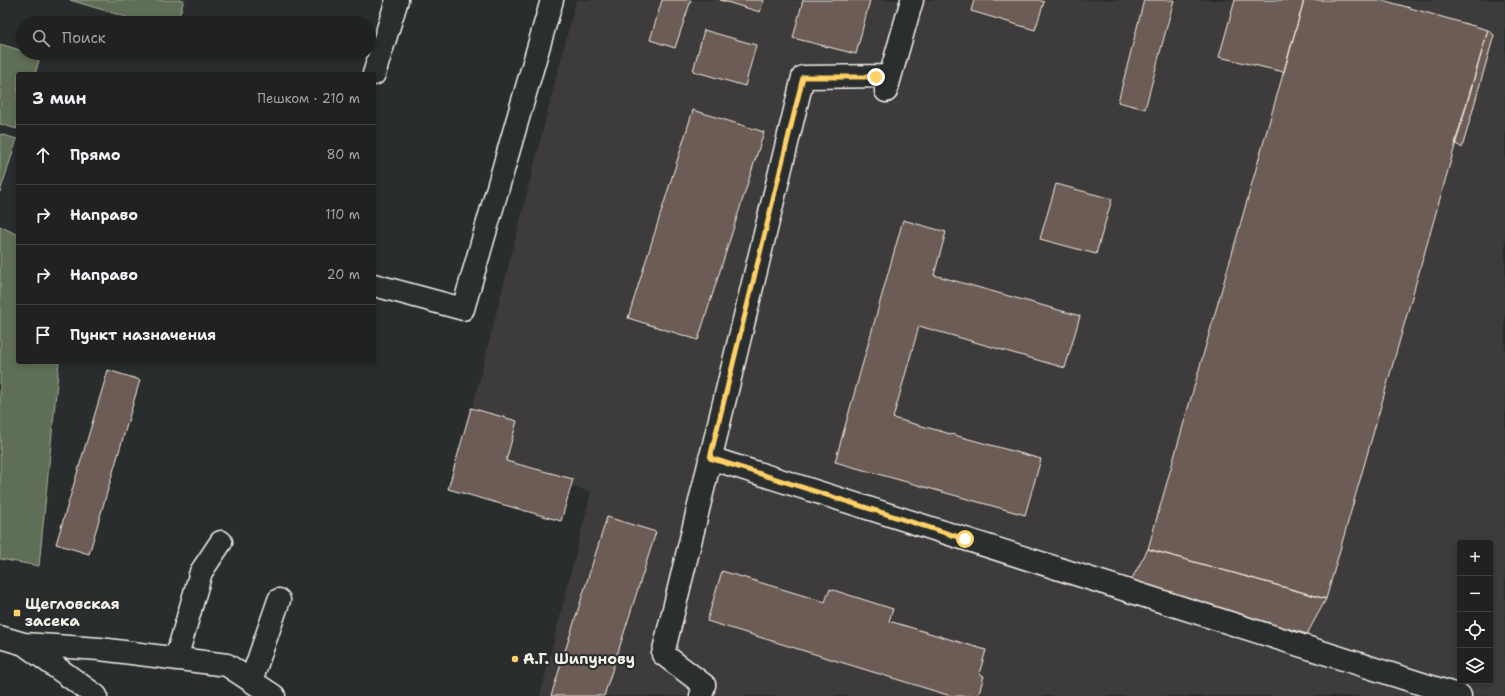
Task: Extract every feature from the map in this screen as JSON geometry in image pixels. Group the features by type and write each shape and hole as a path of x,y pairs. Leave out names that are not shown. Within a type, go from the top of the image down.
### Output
{"street":[{"path":"375,72 397,0"},
{"path":"376,286 463,309 552,0"},
{"path":"701,696 704,685 663,654 803,77 888,84 912,0"},
{"path":"710,458 1460,696"},
{"path":"176,659 201,572 220,542"},
{"path":"251,681 279,600"},
{"path":"0,637 24,644 100,649 227,665 274,696"},
{"path":"24,644 96,696"}],"shaded area":[{"path":"576,0 1505,0 1505,696 540,696 591,492 497,465 470,417"}],"green space":[{"path":"70,0 184,0 179,16 123,16"},
{"path":"0,44 16,49 16,60 39,60 36,72 16,72 16,129 0,124"},
{"path":"0,134 16,139 16,142 0,192"},
{"path":"0,226 16,234 16,364 59,364 39,566 0,559"}],"building":[{"path":"662,0 691,0 675,48 650,40"},
{"path":"720,0 764,0 760,12"},
{"path":"803,0 870,0 856,54 793,38"},
{"path":"974,0 1039,0 1044,2 1035,30 971,11"},
{"path":"1144,0 1174,0 1145,109 1118,102"},
{"path":"1235,0 1304,0 1284,72 1219,57"},
{"path":"1304,0 1382,0 1488,30 1326,599 1148,549"},
{"path":"704,30 756,45 745,86 693,71"},
{"path":"1488,30 1494,35 1462,148 1455,143"},
{"path":"693,110 764,132 698,340 628,318"},
{"path":"1056,184 1112,199 1096,254 1040,239"},
{"path":"903,220 946,232 934,275 1080,316 1065,368 919,326 893,418 1041,459 1025,515 835,462"},
{"path":"108,370 140,380 89,554 56,544"},
{"path":"471,408 517,421 506,461 573,479 561,521 448,489"},
{"path":"607,517 656,532 604,696 551,696"},
{"path":"1148,549 1326,599 1307,634 1129,584"},
{"path":"722,571 825,602 830,589 893,609 889,621 986,650 979,674 984,676 978,696 951,696 707,621"}],"place":[{"name":"Щегловская засека","path":"17,613"},
{"name":"А.Г. Шипунову","path":"515,659"}],"route":[{"path":"876,77 803,77 710,458 965,539"}]}
